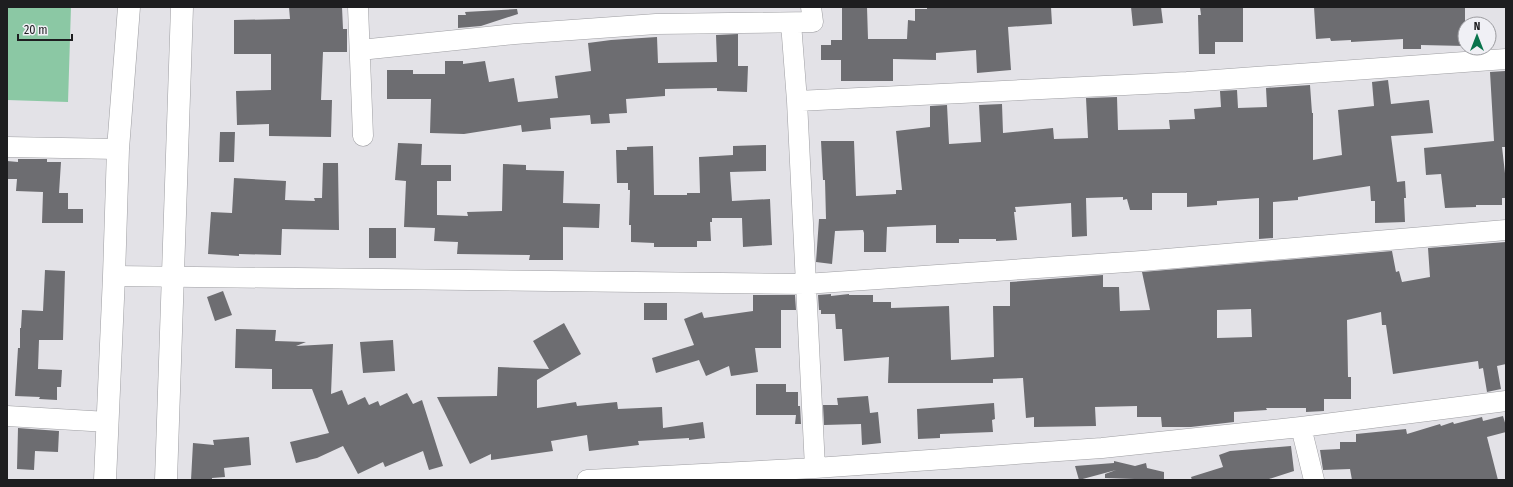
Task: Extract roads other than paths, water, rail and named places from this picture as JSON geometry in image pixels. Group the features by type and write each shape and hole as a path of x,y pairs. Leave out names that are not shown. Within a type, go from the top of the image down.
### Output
{"main road":[{"path":"105,480 118,149 129,7"},
{"path":"166,480 182,7"}],"street":[{"path":"358,7 363,136"},
{"path":"360,50 515,34 656,24 813,22 811,7"},
{"path":"791,23 797,101 815,468"},
{"path":"797,101 1187,82 1506,59"},
{"path":"7,147 118,149"},
{"path":"114,276 806,284 1150,260 1506,230"},
{"path":"587,480 815,468 1102,448 1301,427 1506,401"},
{"path":"7,416 108,422"},
{"path":"1301,427 1314,480"}]}
